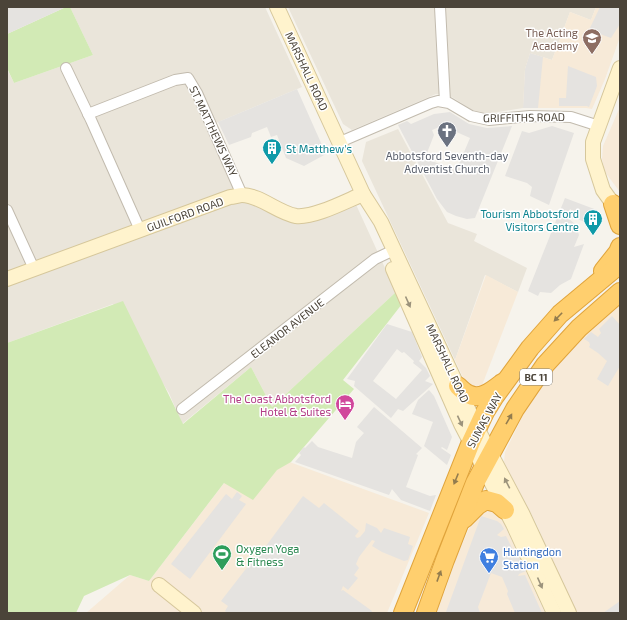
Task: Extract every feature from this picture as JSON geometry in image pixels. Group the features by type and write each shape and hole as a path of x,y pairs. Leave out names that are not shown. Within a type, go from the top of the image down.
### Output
{"highway":[{"path":"617,206 620,225"},
{"path":"587,291 618,252 620,247"},
{"name":"SUMAS WAY","path":"402,613 474,435 495,396 530,348 560,314 620,264"},
{"path":"596,312 610,287 620,278"},
{"name":"SUMAS WAY","path":"426,613 476,483 515,409 545,365 579,328 620,292"},
{"path":"458,386 468,395 476,397 489,393 507,379"},
{"path":"460,524 478,505 486,500 497,503 506,510"}],"main road":[{"name":"MARSHALL ROAD","path":"277,7 365,198 373,224 390,252 458,386 474,435"},
{"path":"617,206 603,190 593,159 593,142 620,68"},
{"path":"242,195 254,198 284,212 298,216 317,213 365,198"},
{"name":"GUILFORD ROAD","path":"7,279 216,202 242,195"},
{"name":"MARSHALL ROAD","path":"390,252 436,369 488,461 532,532 569,613"},
{"name":"MARSHALL ROAD","path":"488,461 506,510 554,613"},
{"path":"159,585 194,613"}],"street":[{"path":"340,142 431,103 445,102 440,7"},
{"path":"66,68 140,230"},
{"name":"ST MATTHEWS WAY","path":"88,114 175,80 188,78 200,100 242,195"},
{"name":"GRIFFITHS ROAD","path":"445,102 471,116 484,120 501,120 530,116 571,117 599,126"},
{"path":"7,210 34,270"},
{"name":"ELEANOR AVENUE","path":"182,409 375,259 390,252"}],"shaded area":[{"path":"7,7 66,7 7,34"},
{"path":"70,7 265,7 302,87 211,125 242,195 290,214 353,198 396,292 272,407 251,367 182,424 169,393 113,304 7,343 7,69 14,83 93,55"},
{"path":"288,7 596,7 591,20 570,12 552,60 530,53 525,69 523,108 486,114 477,113 452,97 436,94 352,130 343,124"},
{"path":"596,7 620,7 620,37 605,79 592,109 523,108 525,69 530,53 552,60 570,12 591,20"},
{"path":"600,7 620,7 620,24 611,38 589,30"},
{"path":"530,53 543,57 538,108 523,108 525,69"},
{"path":"568,66 596,77 597,86 589,107 559,106 559,98 566,98"},
{"path":"297,89 326,154 304,166 286,158 277,135 271,137 267,127 252,133 251,137 229,145 218,122"},
{"path":"620,107 620,192 605,172 602,159 603,146"},
{"path":"450,112 469,124 487,128 512,126 475,218 467,219 447,212 437,199 398,125 407,121 411,124 434,114","holes":["449,123 452,130 470,138 456,171 425,158 434,135 432,130"]},
{"path":"552,126 574,133 549,205 530,196 532,187 527,183 505,176 522,131 529,133"},
{"path":"398,129 448,223 477,234 474,241 527,268 518,292 485,275 455,360 362,161 366,142"},
{"path":"565,198 597,210 591,224 571,217 573,211 570,209 568,218 576,225 579,235 574,247 584,244 571,279 560,285 551,293 540,292 538,296 528,291"},
{"path":"486,275 518,292 481,388 471,388 465,382 455,360"},
{"path":"620,303 620,613 575,613 536,523 504,462 505,452 529,403 558,362 568,350"},
{"path":"612,316 620,325 620,366 608,386 597,379 607,361 589,347 589,342 584,339 591,332 598,337 601,333 599,329"},
{"path":"387,324 412,332 422,357 419,361 426,368 430,376 425,381 433,384 403,411 398,409 391,418 354,386 355,381 347,379","holes":["397,349 402,353 404,352 414,361 413,363 422,370 396,399 373,381"]},
{"path":"429,390 434,396 452,437 447,450 442,447 441,448 451,455 447,465 424,446 433,422 412,414 418,400"},
{"path":"374,407 422,448 416,454 418,455 406,487 430,496 436,495 430,511 401,500 392,489 389,495 295,462 301,455 299,453 312,441 318,447 352,458 356,442 364,433 357,427"},
{"path":"251,448 429,513 387,613 86,613 130,575 149,581"},
{"path":"237,492 242,496 239,500 246,504 190,579 171,564 226,494 232,499"},
{"path":"303,496 319,508 324,503 359,531 355,536 357,538 360,537 365,531 366,523 377,528 381,533 384,528 410,537 408,544 413,546 408,560 404,561 382,552 372,546 375,541 372,540 359,557 356,564 359,568 354,575 358,578 348,590 343,586 341,591 343,590 372,611 371,613 227,613 225,611 228,606 221,601 259,552 263,550"},
{"name":"Huntingdon Station","path":"481,509 495,510 502,519 545,613 433,613 445,591 456,558 475,515"},
{"name":"Huntingdon Station","path":"481,516 497,521 501,524 504,529 497,535 501,537 506,536 513,550 516,550 526,571 518,576 525,575 542,613 515,613 502,577 491,573 478,607 480,613 446,612"},
{"path":"620,601 620,613 603,613"}],"green space":[{"path":"66,7 70,7 93,55 14,83 7,68 7,34"},
{"path":"396,292 402,304 343,380 354,389 291,462 277,470 253,500 224,483 149,581 130,575 84,596 76,613 7,613 7,343 123,301 183,424 251,367 272,407"}],"place":[{"name":"The Acting Academy","path":"592,55"},
{"name":"Abbotsford Seventh-day Adventist Church","path":"447,148"},
{"name":"St Matthew's","path":"272,165"},
{"name":"Tourism Abbotsford Visitors Centre","path":"593,236"},
{"name":"The Coast Abbotsford Hotel & Suites","path":"345,421"},
{"name":"Oxygen Yoga & Fitness","path":"222,571"},
{"name":"Huntingdon Station","path":"489,574"}]}
